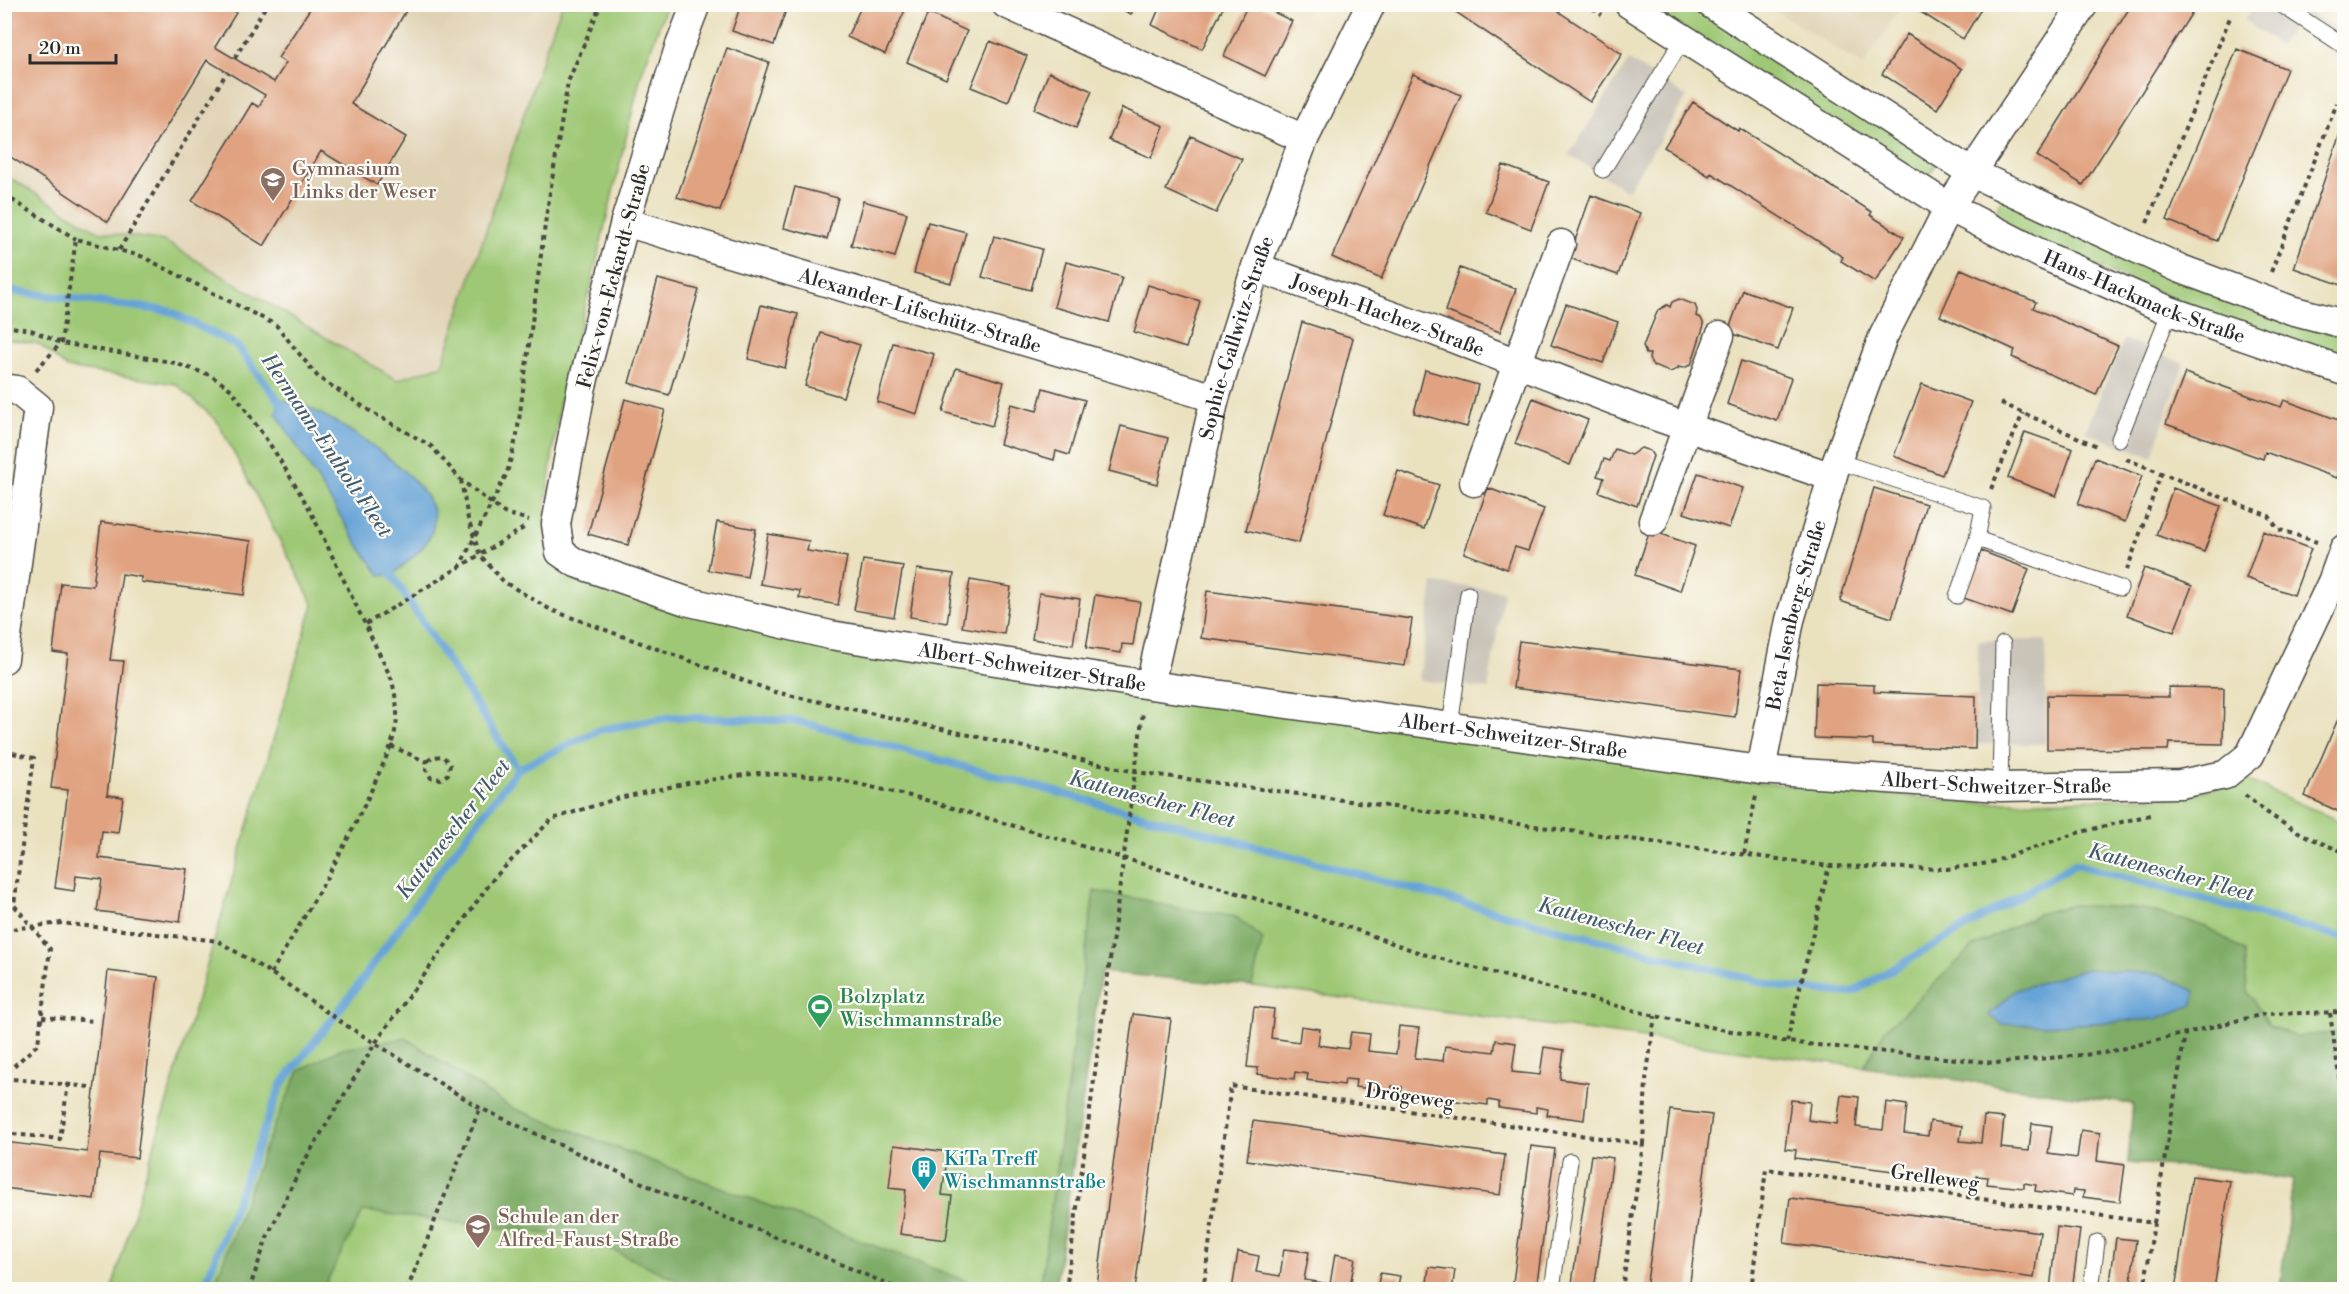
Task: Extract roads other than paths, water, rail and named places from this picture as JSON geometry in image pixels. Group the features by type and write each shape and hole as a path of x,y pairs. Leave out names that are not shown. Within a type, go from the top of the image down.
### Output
{"street":[{"name":"Felix-von-Eckardt-Straße","path":"560,552 556,524 580,398 625,222 679,48 696,4"},
{"path":"1006,4 1304,139"},
{"name":"Sophie-Gallwitz-Straße","path":"1150,685 1215,398 1256,267 1304,139 1371,4"},
{"name":"Hans-Hackmack-Straße","path":"1629,4 1949,207 2043,255 2170,311 2344,371"},
{"name":"Hans-Hackmack-Straße","path":"1710,4 1972,173 2181,269 2291,310 2344,324"},
{"path":"1949,207 2084,4"},
{"name":"Beta-Isenberg-Straße","path":"1761,770 1790,620 1834,469 1883,337 1949,207"},
{"name":"Alexander-Lifschütz-Straße","path":"625,222 1215,398"},
{"path":"1474,482 1561,244"},
{"name":"Joseph-Hachez-Straße","path":"1256,267 1687,427 1834,469"},
{"path":"1653,520 1720,336"},
{"path":"4,659 38,407 11,389"},
{"name":"Albert-Schweitzer-Straße","path":"560,552 576,563 686,601 830,635 1150,685 1761,770 2001,787 2180,784 2225,775 2250,755 2332,582 2344,550"}],"lane":[{"path":"2280,4 2344,46"},
{"path":"1603,170 1683,39"},
{"path":"2116,447 2170,311"},
{"path":"1834,469 1983,508 1977,539 1957,596"},
{"path":"1977,539 2120,588"},
{"path":"1450,727 1468,594"},
{"path":"2001,787 2003,644"},
{"path":"1552,1290 1570,1161"},
{"path":"2091,1290 2097,1242"}],"water":[{"path":"280,400 292,401 314,410 357,435 401,468 430,503 434,519 430,537 419,551 392,576 380,575 359,546 276,413"},
{"path":"2086,969 2159,974 2195,991 2193,1005 2156,1019 2064,1025 2002,1024 1989,1015 2016,990"}],"waterway":[{"name":"Hermann-Entholt Fleet","path":"4,290 169,311 236,345 285,409"},
{"name":"Hermann-Entholt Fleet","path":"386,566 518,769"},
{"name":"Kattenescher Fleet","path":"203,1290 281,1085 360,983 433,880 518,769 599,730 672,717 797,721 1587,937 1781,987 1851,993 2075,864 2344,938"}],"place":[{"name":"Gymnasium Links der Weser","path":"273,203"},
{"name":"Bolzplatz Wischmannstraße","path":"820,1030"},
{"name":"KiTa Treff Wischmannstraße","path":"924,1192"},
{"name":"Schule an der Alfred-Faust-Straße","path":"478,1250"}]}
